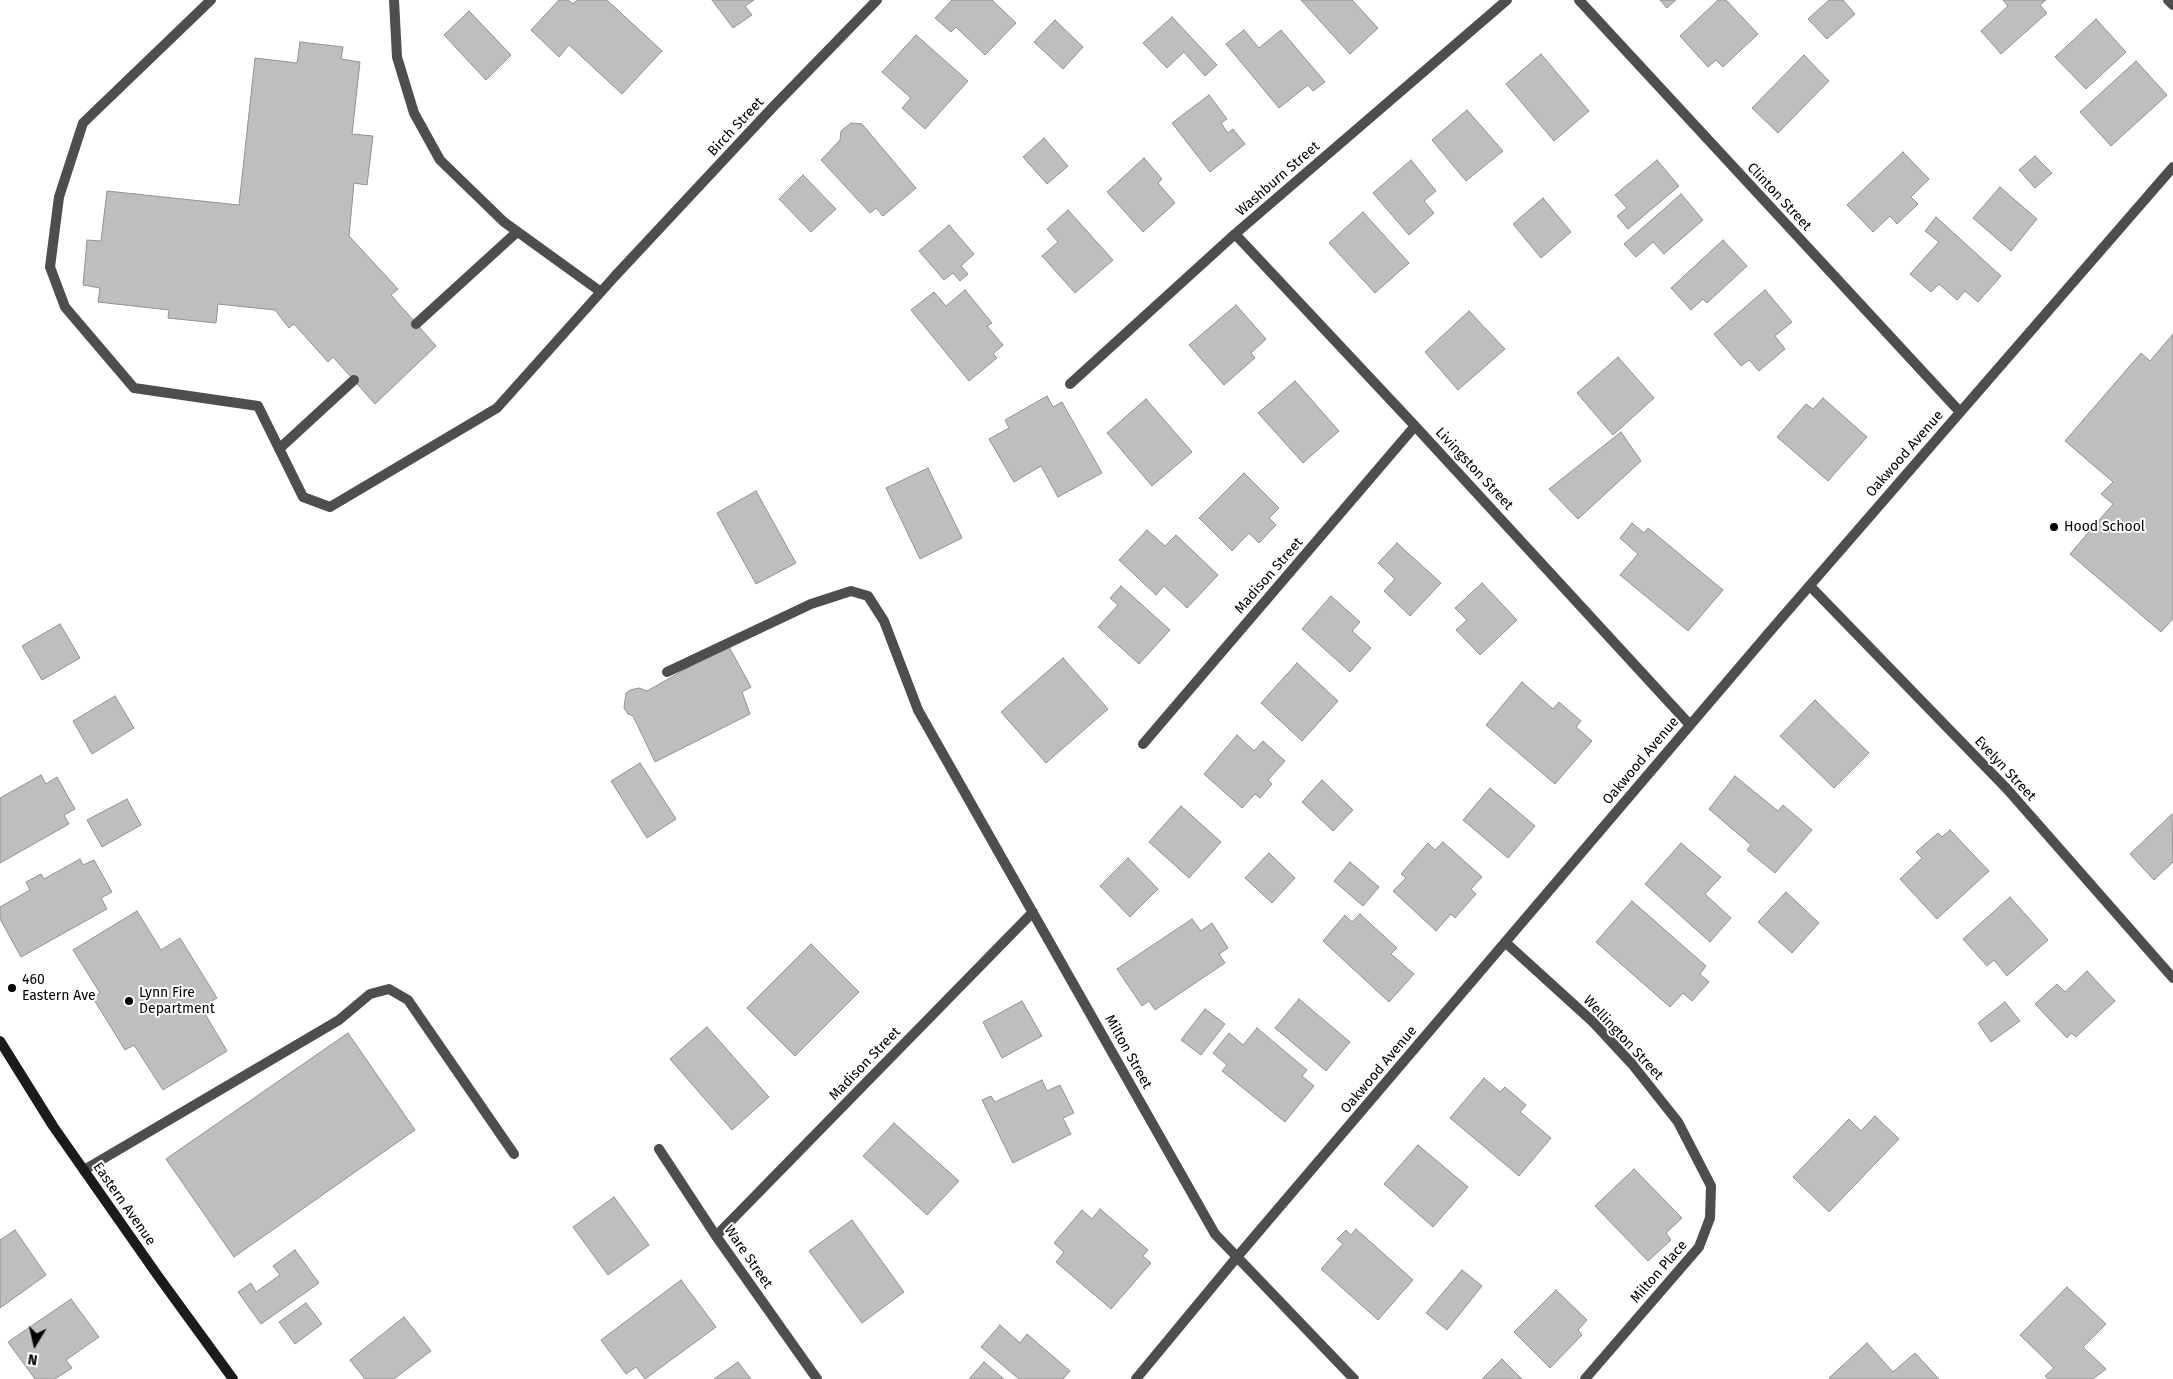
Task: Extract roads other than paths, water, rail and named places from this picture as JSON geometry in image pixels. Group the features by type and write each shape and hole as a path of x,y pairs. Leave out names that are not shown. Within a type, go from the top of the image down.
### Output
{"main road":[{"name":"Eastern Avenue","path":"0,1041 53,1126 233,1379"}],"street":[{"path":"211,0 83,123 59,197 50,267 65,307 134,388 258,406 279,449 354,380"},
{"path":"394,0 397,57 414,113 440,160 504,222 601,292"},
{"name":"Birch Street","path":"279,449 303,497 330,508 497,408 616,275 772,108 877,0"},
{"name":"Washburn Street","path":"1070,384 1235,234 1507,0"},
{"name":"Clinton Street","path":"1579,0 1960,412"},
{"path":"2168,0 2173,6"},
{"name":"Oakwood Avenue","path":"1136,1379 1237,1257 1690,725 2173,167"},
{"path":"416,324 518,232"},
{"name":"Livingston Street","path":"1235,234 1415,426 1690,725"},
{"name":"Madison Street","path":"1143,744 1415,426"},
{"name":"Evelyn Street","path":"1810,586 2006,789 2173,978"},
{"name":"Milton Street","path":"667,672 811,604 851,591 868,596 884,621 918,710 1215,1234 1354,1379"},
{"name":"Madison Street","path":"716,1236 1033,912"},
{"name":"Wellington Street","path":"1505,942 1592,1022 1632,1064 1678,1122 1701,1167"},
{"path":"84,1170 339,1020 370,994 389,989 408,1000 514,1154"},
{"name":"Ware Street","path":"659,1149 716,1236 817,1379"},
{"name":"Milton Place","path":"1584,1379 1699,1247 1710,1218 1711,1186 1701,1167"}],"place":[{"name":"Hood School","path":"2054,527"},
{"name":"460 Eastern Ave","path":"12,988"},
{"name":"Lynn Fire Department","path":"129,1001"}]}
